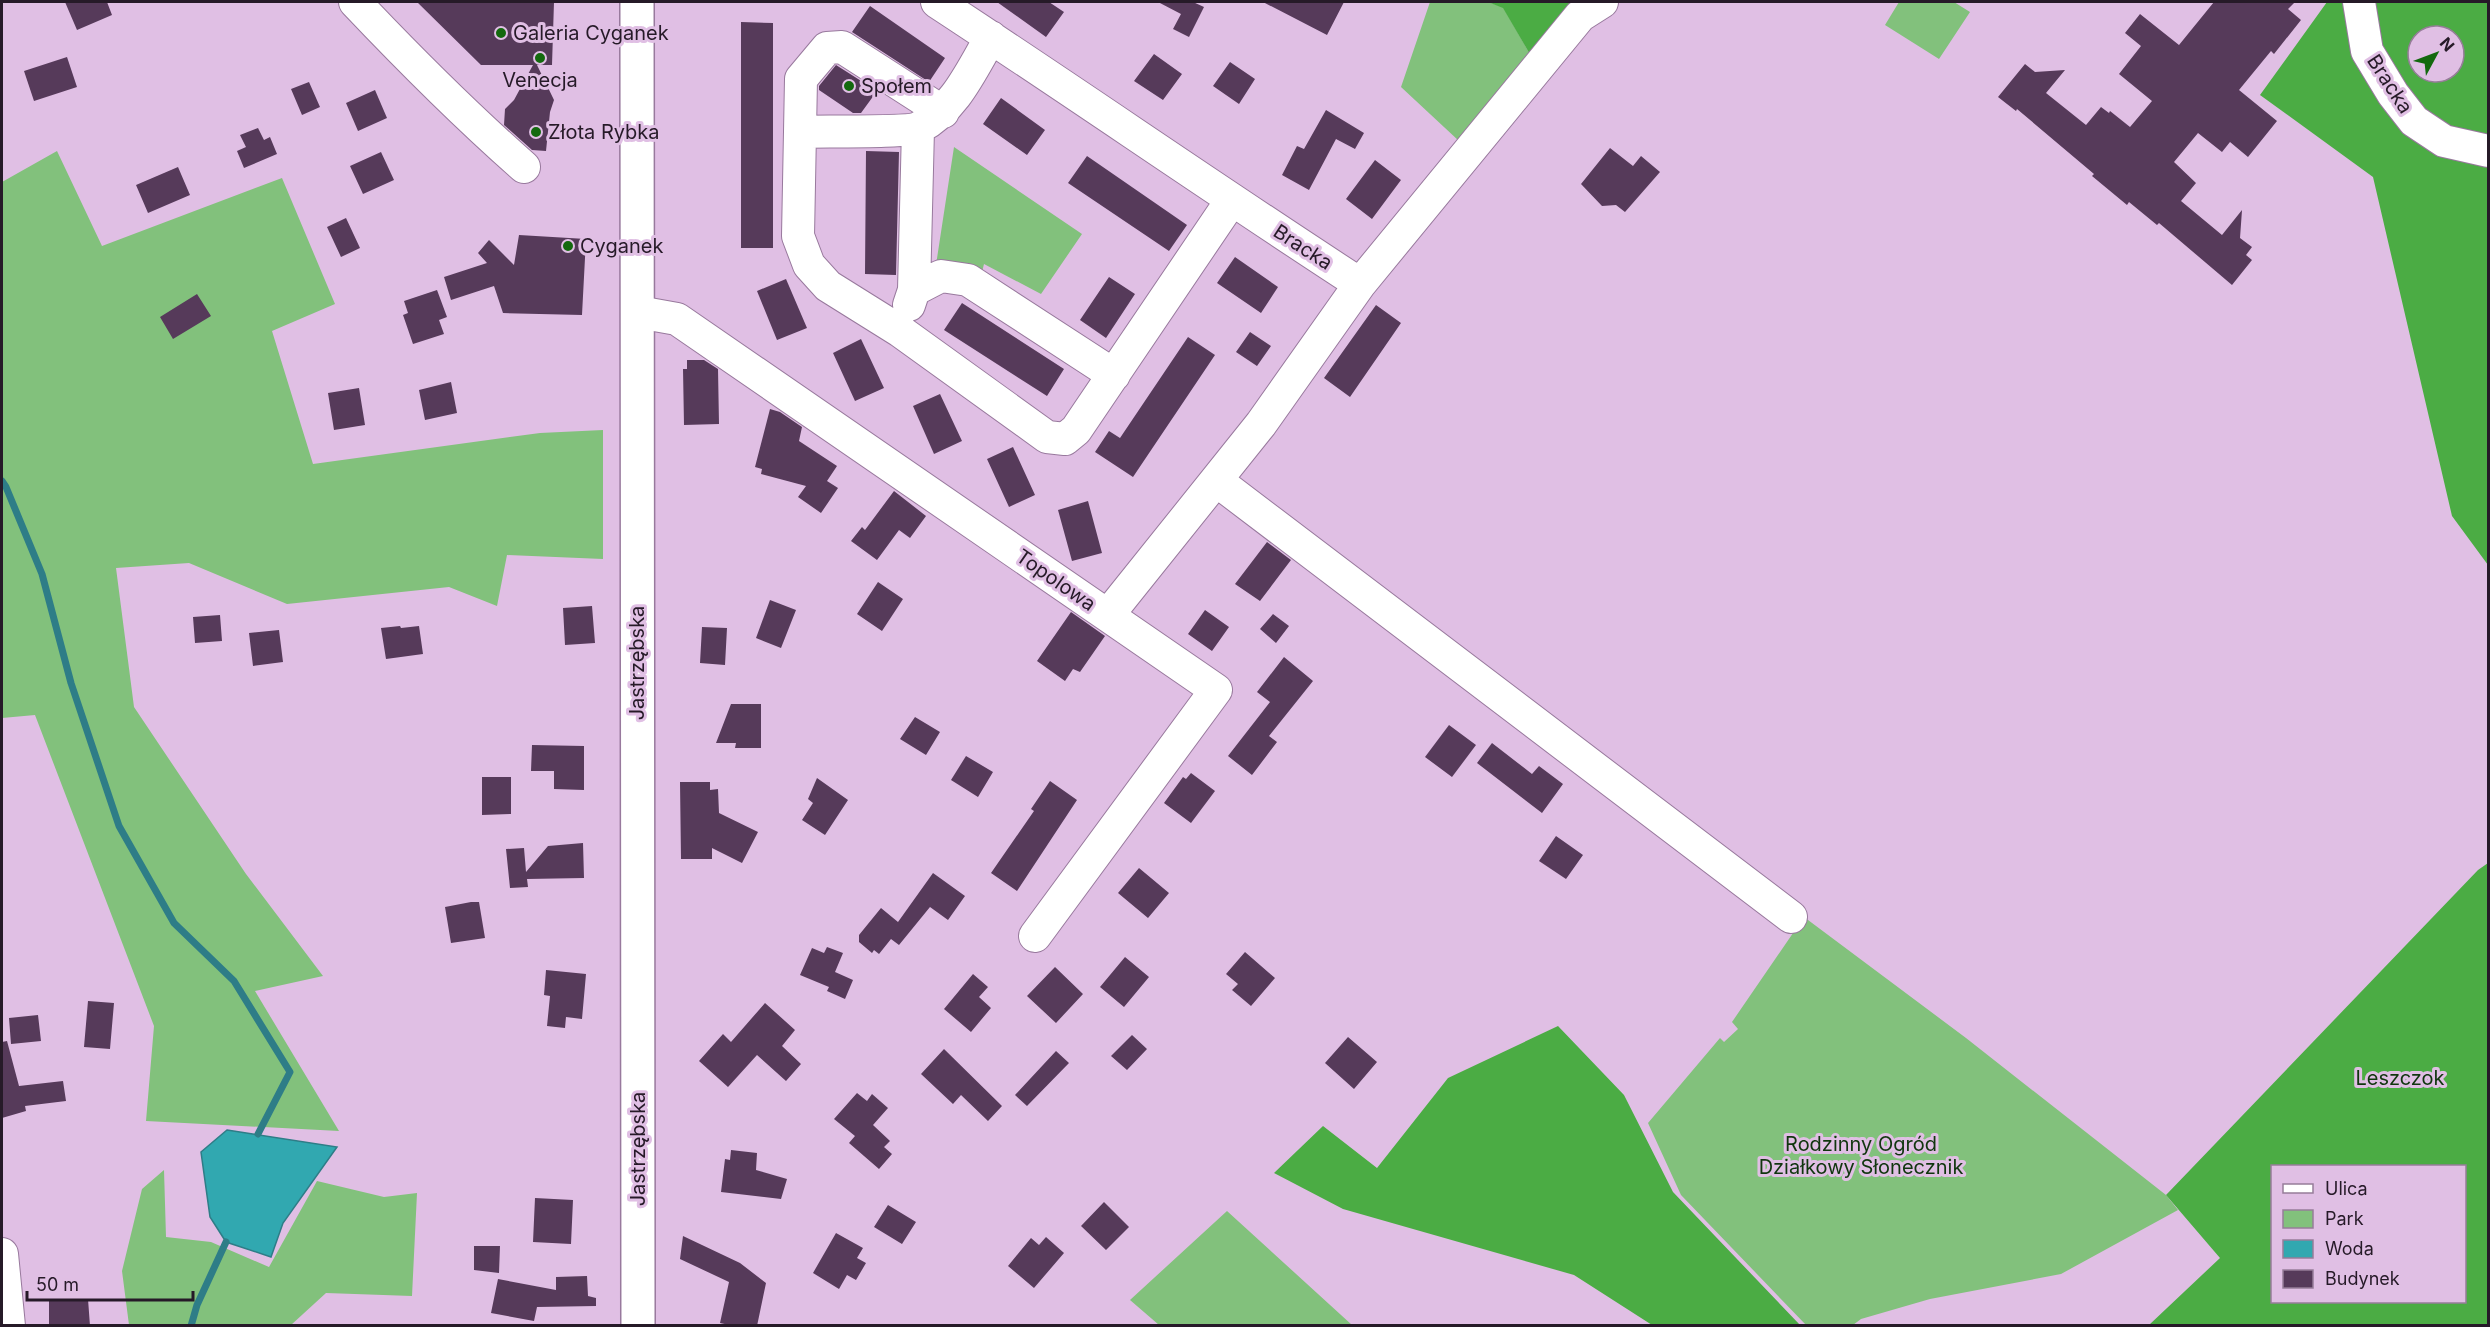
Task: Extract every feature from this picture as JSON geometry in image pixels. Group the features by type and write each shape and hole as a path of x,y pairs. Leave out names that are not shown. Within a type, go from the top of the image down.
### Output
{"main road":[{"name":"Jastrzębska","path":"637,2 638,1326"}],"street":[{"path":"355,2 442,92 524,167"},
{"name":"Bracka","path":"937,2 1231,201 1360,284"},
{"path":"1108,615 1261,424 1360,284 1580,16 1602,2"},
{"name":"Bracka","path":"2359,2 2367,51 2393,94 2414,121 2444,141 2488,151"},
{"path":"900,331 914,290 931,120 960,89 992,38"},
{"path":"931,120 842,46 826,48 801,79 798,236 809,265 828,286 900,331 1047,437 1065,439 1076,430 1231,201"},
{"path":"800,132 931,120"},
{"path":"914,290 941,276 968,280 1114,375"},
{"name":"Topolowa","path":"638,312 677,319 1216,690 1035,936"},
{"path":"1217,481 1791,917"},
{"path":"2,1254 9,1326"}],"green space":[{"path":"1430,2 1488,2 1503,7 1535,63 1459,141 1401,87"},
{"path":"1488,2 1614,2 1535,63 1503,8"},
{"path":"1899,2 1954,2 1970,12 1939,59 1885,25"},
{"path":"2327,2 2488,2 2488,565 2452,516 2373,177 2260,95"},
{"path":"954,147 1082,234 1041,294 984,264 982,272 936,265"},
{"path":"57,151 102,246 282,178 335,304 272,331 313,464 540,433 603,430 603,559 507,555 497,606 449,587 287,604 189,563 116,568 134,707 246,874 323,976 255,991 339,1131 146,1121 154,1026 35,715 2,718 2,182"},
{"name":"Leszczok","path":"2488,863 2488,1325 2149,1325 2220,1258 2166,1195 2478,870"},
{"name":"Rodzinny Ogród Działkowy Słonecznik","path":"1804,917 1966,1038 2166,1195 2178,1210 2061,1274 1930,1299 1861,1319 1853,1325 1806,1325 1681,1195 1648,1123 1720,1038 1724,1042 1738,1029 1732,1022"},
{"path":"1558,1026 1624,1095 1673,1192 1800,1325 1652,1325 1574,1275 1343,1209 1274,1173 1323,1126 1377,1168 1448,1078"},
{"path":"164,1170 166,1237 211,1242 269,1267 317,1181 384,1197 417,1193 412,1296 326,1293 291,1325 129,1325 122,1271 142,1189"},
{"path":"1227,1211 1352,1325 1159,1325 1130,1300"}],"water":[{"path":"227,1130 337,1147 283,1223 271,1257 226,1242 210,1217 201,1152"}],"building":[{"path":"65,2 107,2 112,15 77,30"},
{"name":"Galeria Cyganek","path":"417,2 554,2 552,65 537,65 554,100 550,112 546,151 532,150 504,125 505,109 514,100 533,65 481,65"},
{"path":"997,2 1049,2 1064,12 1046,37"},
{"path":"1158,2 1193,2 1204,7 1189,37 1173,29 1181,14"},
{"path":"1263,2 1344,2 1327,35"},
{"path":"2214,2 2295,2 2288,9 2301,20 2274,54 2271,51 2239,90 2277,121 2248,157 2230,142 2222,152 2198,133 2174,162 2196,183 2181,201 2222,235 2242,210 2240,238 2252,247 2246,255 2252,260 2232,285 2159,223 2157,225 2129,202 2127,205 2017,109 2016,111 1998,97 2025,64 2035,72 2065,70 2046,93 2086,125 2101,107 2109,113 2110,111 2130,127 2152,101 2119,74 2141,46 2125,33 2140,14 2179,45"},
{"path":"870,6 945,58 929,82 852,32"},
{"path":"741,22 773,23 773,248 741,248"},
{"path":"1154,54 1182,74 1163,100 1134,81"},
{"path":"67,57 77,87 34,101 24,71"},
{"path":"1230,62 1255,79 1239,104 1213,86"},
{"path":"836,65 877,91 861,113 853,113 819,90 819,86"},
{"path":"309,82 320,107 302,115 291,89"},
{"path":"375,90 387,118 358,131 346,103"},
{"path":"1001,98 1045,130 1027,155 983,124"},
{"path":"1326,110 1364,133 1355,149 1336,139 1309,190 1282,175 1297,146 1304,149"},
{"path":"258,128 264,140 270,137 277,154 244,168 237,151 246,147 240,135"},
{"path":"1610,148 1633,166 1641,156 1660,172 1625,212 1616,205 1602,206 1581,184"},
{"path":"866,151 899,152 896,275 865,274"},
{"path":"381,152 394,180 363,194 350,166"},
{"path":"1087,156 1187,225 1169,251 1068,183"},
{"path":"1375,160 1401,180 1372,219 1346,199"},
{"path":"178,167 190,195 148,213 136,185"},
{"path":"346,218 360,248 341,257 327,227"},
{"path":"519,235 586,239 582,315 503,313 494,286 451,300 444,277 487,263 478,253 489,240 514,265"},
{"path":"1235,257 1278,287 1261,313 1217,283"},
{"path":"1109,277 1135,294 1106,338 1080,320"},
{"path":"786,279 807,328 777,340 757,291"},
{"path":"437,290 447,317 439,320 444,334 413,344 403,315 408,313 404,301"},
{"path":"197,294 211,316 173,339 160,317"},
{"path":"962,303 1064,369 1047,396 944,330"},
{"path":"1376,305 1401,323 1350,397 1324,378"},
{"path":"1250,332 1271,346 1257,366 1236,352"},
{"path":"1188,337 1215,355 1133,477 1095,452 1109,431 1120,438"},
{"path":"861,339 884,388 855,401 833,353"},
{"path":"687,360 704,360 718,369 719,424 684,425 683,369 687,369"},
{"path":"451,382 457,413 425,420 419,390"},
{"path":"359,388 365,425 334,430 328,393"},
{"path":"940,394 962,441 934,454 913,406"},
{"path":"770,409 780,412 802,427 799,441 837,466 827,481 838,488 821,513 798,497 806,486 761,474 762,469 755,467"},
{"path":"1013,447 1035,495 1009,507 987,459"},
{"path":"894,491 926,516 910,538 899,530 877,560 851,541 862,527 865,530"},
{"path":"1088,501 1102,553 1072,561 1058,510"},
{"path":"1267,542 1291,560 1260,601 1235,584"},
{"path":"878,582 903,599 882,631 857,614"},
{"path":"770,600 796,610 781,648 756,638"},
{"path":"592,606 595,643 565,645 563,608"},
{"path":"1205,610 1229,627 1212,651 1188,634"},
{"path":"1071,612 1105,636 1080,672 1073,669 1065,681 1037,661"},
{"path":"1273,614 1289,626 1276,643 1260,629"},
{"path":"220,615 222,641 195,643 193,617"},
{"path":"400,626 401,628 419,626 423,654 386,659 381,628"},
{"path":"702,627 727,628 725,665 700,663"},
{"path":"279,630 283,662 253,666 249,633"},
{"path":"1284,657 1313,681 1269,736 1277,742 1252,775 1228,756 1270,702 1257,692"},
{"path":"731,704 761,704 761,748 735,748 736,743 716,743"},
{"path":"915,717 940,732 926,755 900,739"},
{"path":"1449,725 1476,745 1452,777 1425,757"},
{"path":"1492,743 1532,774 1539,766 1563,784 1542,813 1477,763"},
{"path":"532,745 584,746 584,790 554,789 554,771 531,771"},
{"path":"966,756 993,772 978,797 951,780"},
{"path":"1191,773 1215,791 1191,823 1164,803 1183,777 1186,779"},
{"path":"482,777 511,777 511,814 482,815"},
{"path":"817,778 848,800 825,835 802,820 813,803 808,799"},
{"path":"1050,781 1077,800 1017,891 991,873 1034,811 1031,809"},
{"path":"680,782 710,782 710,790 718,789 719,813 758,832 742,863 712,848 712,859 681,859"},
{"path":"1556,836 1583,855 1566,879 1539,861"},
{"path":"583,843 584,878 527,879 528,887 510,888 506,849 524,848 526,872 548,846"},
{"path":"1139,868 1169,893 1148,918 1118,893"},
{"path":"933,873 965,896 948,920 930,907 899,945 891,939 879,954 874,950 872,953 859,942 859,935 881,908 898,922"},
{"path":"479,902 485,938 451,943 445,907"},
{"path":"827,947 843,953 835,972 853,980 845,999 827,991 829,987 800,975 812,948 824,953"},
{"path":"1245,952 1275,978 1251,1006 1232,990 1238,984 1226,974"},
{"path":"1125,957 1149,977 1124,1007 1100,987"},
{"path":"1055,967 1083,994 1056,1023 1027,996"},
{"path":"546,970 586,974 582,1019 566,1017 565,1028 547,1026 550,996 544,995"},
{"path":"973,974 988,987 979,997 991,1008 971,1032 944,1009"},
{"path":"88,1001 114,1003 110,1049 84,1047"},
{"path":"765,1003 795,1030 782,1046 801,1064 786,1081 757,1055 728,1087 699,1061 723,1034 731,1042"},
{"path":"38,1015 41,1041 11,1044 9,1018"},
{"path":"1132,1035 1147,1049 1127,1070 1111,1056"},
{"path":"1348,1037 1377,1062 1354,1089 1325,1063"},
{"path":"7,1041 19,1086 63,1081 66,1101 25,1106 26,1111 2,1118 2,1042"},
{"path":"944,1049 1002,1106 988,1121 961,1095 953,1104 921,1074"},
{"path":"1056,1051 1069,1063 1027,1106 1015,1095"},
{"path":"857,1093 867,1101 872,1094 888,1108 873,1125 890,1141 884,1147 892,1154 879,1169 849,1143 855,1136 834,1119"},
{"path":"731,1150 757,1153 756,1170 787,1179 781,1199 721,1192 725,1159 730,1160"},
{"path":"535,1198 573,1200 571,1244 533,1242"},
{"path":"1104,1202 1129,1227 1106,1250 1081,1226"},
{"path":"888,1205 916,1222 902,1244 874,1227"},
{"path":"836,1233 863,1248 857,1258 866,1263 856,1280 847,1275 839,1289 813,1273"},
{"path":"683,1236 740,1263 766,1283 757,1326 734,1326 720,1323 729,1282 680,1259"},
{"path":"1046,1237 1064,1253 1034,1288 1008,1266 1031,1238 1039,1245"},
{"path":"474,1246 500,1246 499,1273 474,1270"},
{"path":"587,1276 588,1296 596,1298 596,1306 537,1307 534,1321 491,1313 498,1279 556,1290 556,1277"},
{"path":"88,1299 90,1326 49,1326 49,1301"}],"waterway":[{"path":"2,481 42,574 71,683 119,826 174,923 234,981 290,1072 258,1134"},
{"path":"191,1326 197,1305 226,1242"}],"place":[{"name":"Galeria Cyganek","path":"501,33"},
{"name":"Venecja","path":"540,58"},
{"name":"Społem","path":"849,86"},
{"name":"Złota Rybka","path":"536,132"},
{"name":"Cyganek","path":"568,246"}]}
